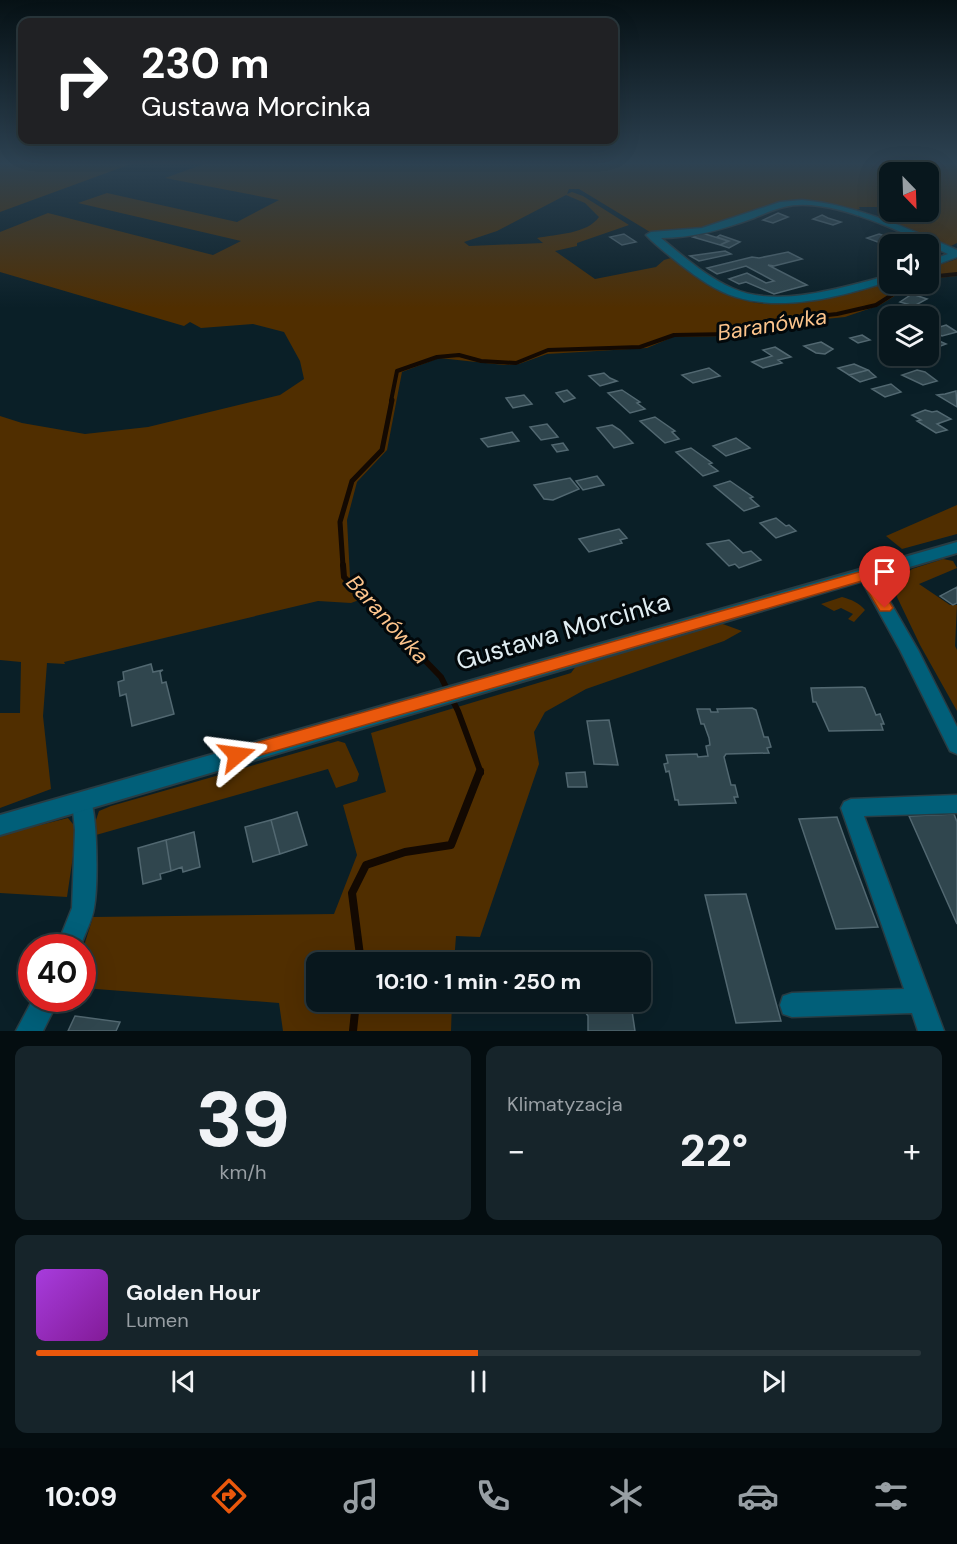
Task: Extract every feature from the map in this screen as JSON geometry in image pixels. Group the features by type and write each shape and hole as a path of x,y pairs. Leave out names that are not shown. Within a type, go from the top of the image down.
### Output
{"street":[{"path":"762,212 716,228 678,236 651,235 694,269 738,294 775,300 836,291 879,281"},
{"path":"845,212 872,218 910,234"},
{"path":"939,246 957,254"},
{"path":"939,261 957,254"},
{"name":"Gustawa Morcinka","path":"0,825 957,548"},
{"path":"866,574 957,746"},
{"path":"73,934 83,909 86,830 82,801"},
{"path":"931,1031 851,808 957,804"},
{"path":"792,1005 919,1000"},
{"path":"29,1031 40,1012"}],"shaded area":[{"path":"117,212 193,212 237,222 256,212 533,212 497,231 464,242 469,246 543,243 537,238 579,230 594,223 599,217 594,212 609,212 629,225 577,243 577,246 555,251 595,279 656,267 664,260 671,258 723,291 757,303 787,303 824,298 879,284 879,294 898,294 880,305 845,317 767,325 735,336 673,337 647,348 547,354 519,364 504,365 439,358 402,372 387,450 357,482 347,520 350,577 367,597 351,603 318,601 64,662 65,664 47,663 43,716 51,789 0,808 0,713 20,713 21,662 0,660 0,416 22,423 85,434 148,427 280,395 304,379 300,361 284,332 253,324 201,328 190,322 184,326 0,272 0,232 48,213 213,255 241,241"},
{"path":"617,212 762,212 714,227 666,235 650,232"},
{"path":"939,212 957,212 957,243 951,246 939,241 939,234 920,234 890,222 939,222"},
{"path":"957,259 957,276 939,278 939,265"},
{"path":"957,505 957,534 902,549 886,536"},
{"path":"943,559 953,561 957,568 919,584 950,605 957,605 955,646 957,650 957,711 920,645 897,597 898,580 912,569"},
{"path":"842,597 855,602 865,610 854,622 848,619 853,614 841,608 834,611 821,604"},
{"path":"720,623 742,631 724,641 586,689 545,712 534,732 539,764 480,937 456,936 455,952 306,952 306,1012 452,1012 451,1031 283,1031 279,1003 96,989 96,934 88,934 93,917 334,914 357,855 343,805 386,792 371,733 571,673 579,662"},
{"path":"338,741 345,743 359,774 357,781 336,788 328,769 96,835 96,820 99,811 111,806"},
{"path":"68,818 77,829 67,897 0,893 0,835"}],"building":[{"path":"778,213 788,217 773,223 763,220"},
{"path":"822,215 841,222 833,225 813,219"},
{"path":"702,233 728,241 720,245 693,237"},
{"path":"624,234 636,242 622,245 610,237"},
{"path":"879,234 879,242 867,238"},
{"path":"720,235 740,242 729,248 720,245 729,241 717,237"},
{"path":"725,251 731,254 699,261 690,256"},
{"path":"788,252 802,259 774,266 768,265 807,285 774,294 746,282 739,284 729,279 747,273 766,283 774,281 746,266 717,274 707,268 752,257 759,258"},
{"path":"912,294 927,299 914,306 900,302"},
{"path":"946,325 957,332 942,336 939,334 939,327"},
{"path":"862,335 870,340 858,343 850,338"},
{"path":"821,342 833,349 825,354 816,353 804,346"},
{"path":"775,347 791,357 778,360 782,363 763,368 752,362 772,356 763,350"},
{"path":"854,364 868,370 849,375 838,368"},
{"path":"709,368 720,376 693,383 682,375"},
{"path":"868,370 876,377 860,382 849,375"},
{"path":"917,370 925,372 937,381 923,385 902,375"},
{"path":"604,373 617,381 600,386 589,376"},
{"path":"891,384 901,392 885,397 872,389"},
{"path":"567,390 575,398 564,402 556,393"},
{"path":"622,390 640,402 637,403 645,409 630,413 608,393"},
{"path":"956,391 957,407 937,395 945,394"},
{"path":"524,395 532,404 513,408 506,398"},
{"path":"925,410 937,411 951,419 937,424 947,430 936,433 912,415"},
{"path":"655,417 675,431 672,432 679,439 665,443 640,421"},
{"path":"547,424 558,437 541,440 530,427"},
{"path":"612,425 633,443 614,448 597,428"},
{"path":"512,432 519,441 488,447 481,439"},
{"path":"736,438 750,448 726,456 713,446"},
{"path":"563,443 568,450 557,452 552,445"},
{"path":"691,448 712,463 709,464 718,471 703,476 676,452"},
{"path":"597,476 604,485 583,490 576,481"},
{"path":"570,478 579,489 553,500 544,499 534,485"},
{"path":"730,481 753,497 750,498 759,506 744,511 714,486"},
{"path":"776,518 796,531 776,538 760,523"},
{"path":"619,529 627,538 620,540 622,543 589,552 579,539"},
{"path":"729,540 743,553 751,551 761,560 739,568 735,564 729,566 707,544"},
{"path":"957,587 957,603 953,605 940,596"},
{"path":"151,664 153,672 163,670 160,672 162,683 166,682 174,714 132,726 126,694 120,696 118,682 124,680 123,672"},
{"path":"811,688 865,688 876,715 880,714 884,724 881,724 883,730 829,731 816,702 813,702"},
{"path":"752,708 756,710 764,737 768,737 771,747 767,748 769,753 726,754 724,757 731,785 735,785 738,797 734,797 736,803 679,805 678,800 675,800 669,771 666,772 664,764 668,763 666,755 708,756 706,746 710,745 709,738 704,724 701,724 697,709 710,709 711,712 718,712 717,709"},
{"path":"609,720 618,765 594,764 587,721"},
{"path":"585,772 587,787 568,787 566,773"},
{"path":"297,812 307,845 280,854 271,820"},
{"path":"954,814 957,822 957,924 909,816"},
{"path":"837,817 878,927 836,929 799,819"},
{"path":"271,820 280,854 253,862 245,827"},
{"path":"194,832 200,867 183,872 182,867 171,871 166,840"},
{"path":"166,840 171,871 160,874 161,879 143,884 138,848"},
{"path":"746,894 781,1021 736,1023 705,895"},
{"path":"585,1012 632,1012 635,1031 588,1031 588,1016"},
{"path":"75,1016 120,1022 116,1031 68,1031"}],"waterway":[{"name":"Baranówka","path":"939,276 957,274"},
{"name":"Baranówka","path":"391,401 397,371 437,357 459,355 481,361 516,363 548,350 640,347 674,335 731,334 763,322 837,314 876,305 893,294"},
{"name":"Baranówka","path":"343,566 340,522 352,481 382,450 392,400"},
{"name":"Baranówka","path":"343,565 344,577 441,677 458,711 481,773"},
{"name":"Baranówka","path":"360,952 352,893 366,865 405,852 451,845 480,771"},
{"name":"Baranówka","path":"353,1031 355,1012"}],"route":[{"path":"237,755 866,574 885,608"}]}
